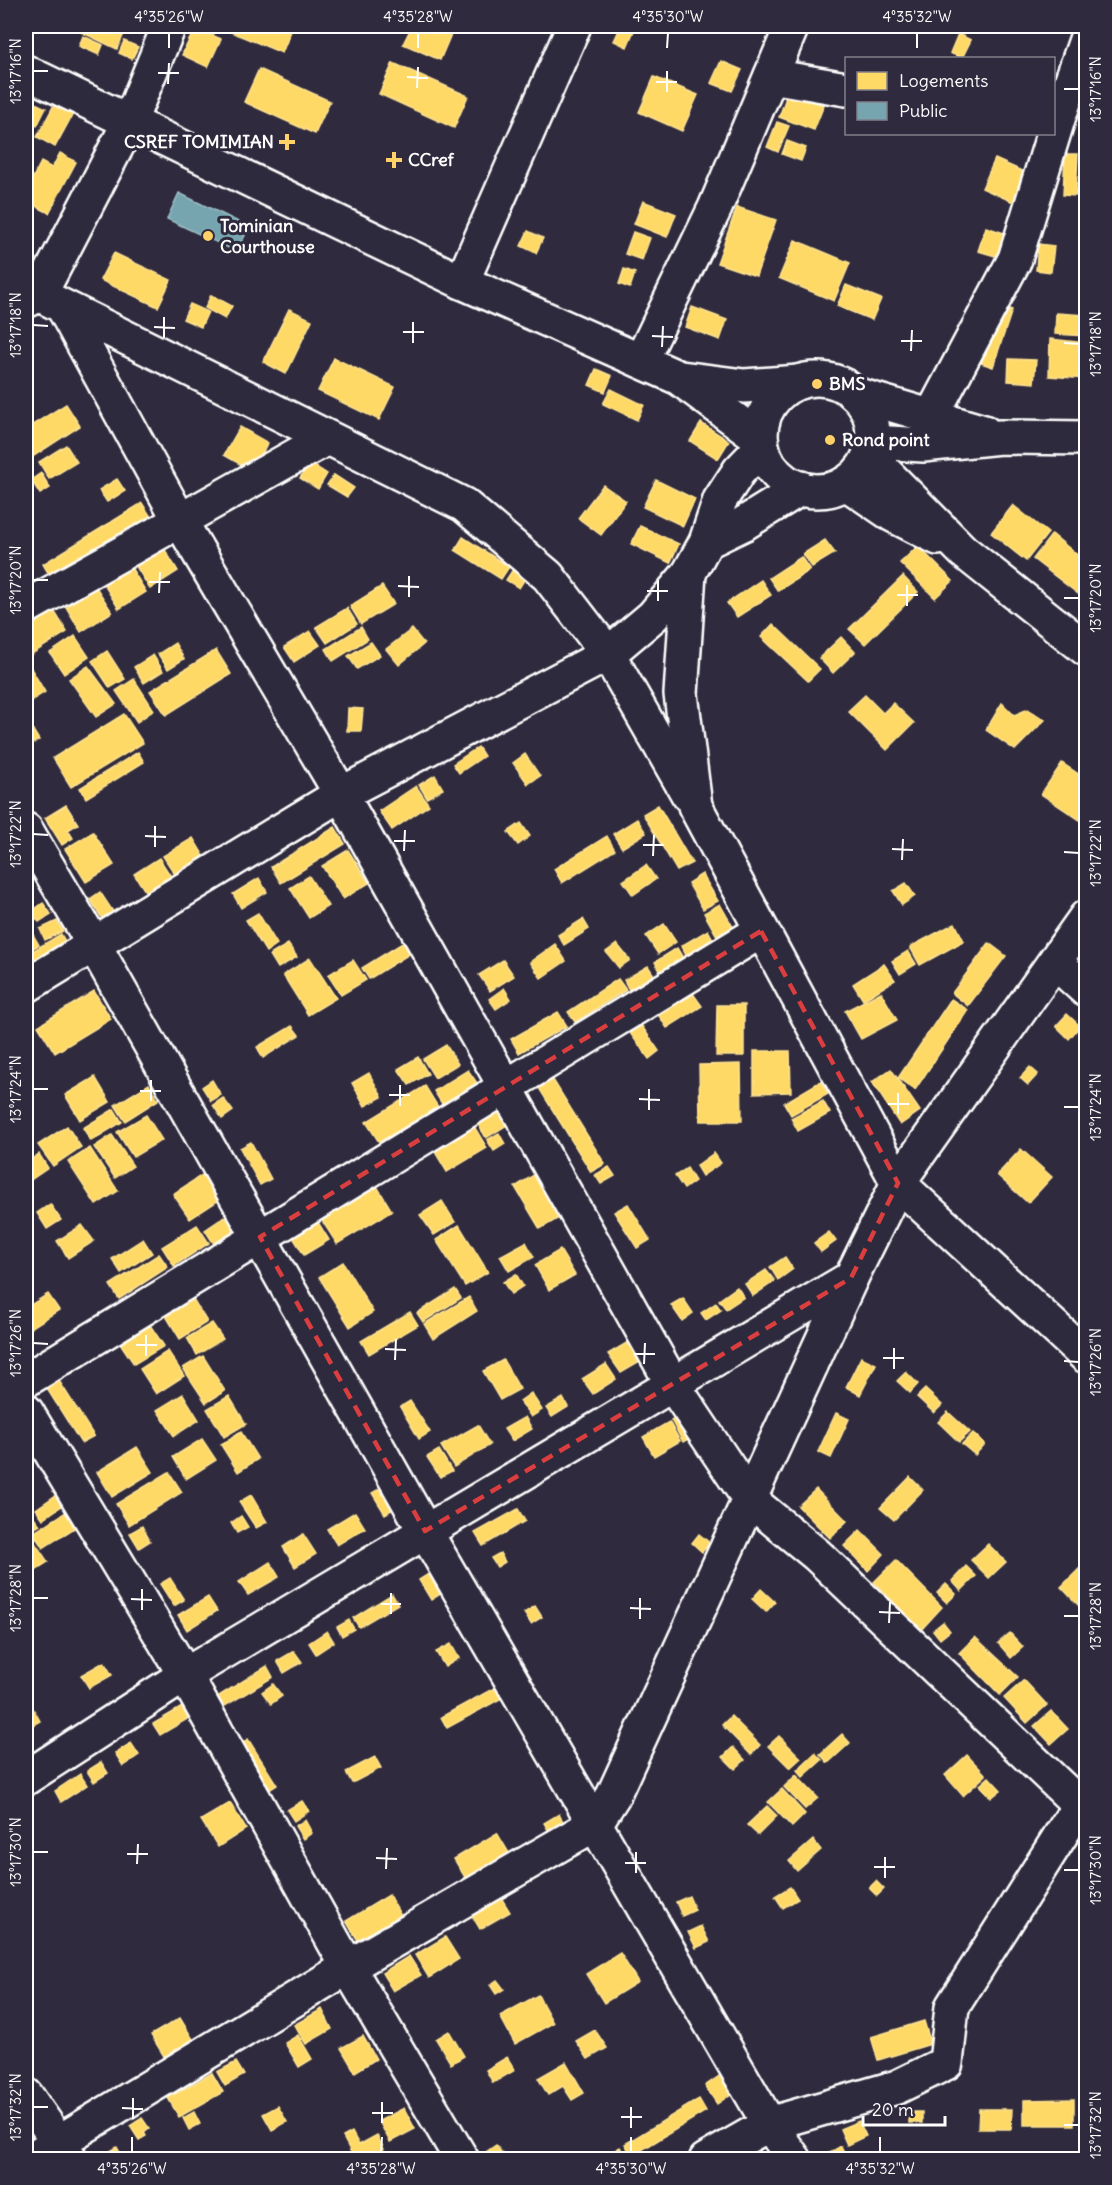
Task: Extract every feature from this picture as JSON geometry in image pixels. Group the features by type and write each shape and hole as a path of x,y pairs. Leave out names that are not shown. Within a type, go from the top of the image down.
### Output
{"street":[{"path":"38,298 130,121 169,26"},
{"path":"462,282 574,26"},
{"path":"641,361 715,207 792,26"},
{"path":"931,417 1015,259 1066,117 1086,40"},
{"path":"26,72 462,282 679,378 762,443"},
{"path":"771,76 845,89"},
{"path":"38,298 464,506 548,576 608,654 695,806 898,1183 1086,1356"},
{"path":"38,298 179,519 341,794 673,1385 750,1500 817,1555 1085,1804 952,2007 946,2063 897,2087 769,2124 706,2160"},
{"path":"679,378 744,386 823,379 834,382 855,394 1000,437"},
{"path":"799,382 779,395 771,404 762,425 762,443 776,472 790,484 801,488 816,490 846,483 855,476 871,449 869,414 855,394"},
{"path":"871,449 1000,437 1086,438"},
{"path":"26,607 179,519 327,438"},
{"path":"26,986 93,943 341,794 608,654 653,616 689,573 706,542 720,500 739,471 762,443"},
{"path":"871,449 963,551 1086,650"},
{"path":"846,483 893,515 963,551"},
{"path":"706,542 743,525 801,488"},
{"path":"689,573 681,694 695,806"},
{"path":"26,830 93,943 425,1531 769,2124 795,2160"},
{"path":"29,2160 64,2150 348,1967 595,1824 613,1796 851,1278 898,1183 1086,917"},
{"path":"26,1380 507,1089 761,931"},
{"path":"1055,962 1086,990"},
{"path":"26,1778 185,1676 851,1278"},
{"path":"26,1411 185,1676 348,1967 462,2160"},
{"path":"26,2095 64,2150"},
{"path":"769,2124 773,2160"},
{"path":"26,2134 64,2150"}],"highlighted area":[{"path":"761,931 898,1183 851,1278 425,1531 260,1237"}],"building: Logements":[{"path":"84,26 104,26 124,34 117,49 81,32"},
{"path":"225,26 293,26 282,53 224,29"},
{"path":"412,26 438,26 452,32 440,60 403,44"},
{"path":"621,26 636,26 627,47 614,41"},
{"path":"195,28 221,39 208,67 182,55"},
{"path":"958,34 971,40 962,57 950,53"},
{"path":"83,36 103,45 99,55 79,46"},
{"path":"124,41 138,47 132,59 119,53"},
{"path":"721,61 742,70 732,91 711,83"},
{"path":"393,63 468,96 454,128 379,94"},
{"path":"259,69 330,101 315,134 244,102"},
{"path":"654,77 698,95 682,131 639,112"},
{"path":"788,92 824,105 814,130 779,117"},
{"path":"29,100 46,108 37,126 26,120 26,107"},
{"path":"55,103 74,112 55,147 37,137"},
{"path":"777,122 789,126 778,152 767,147"},
{"path":"787,141 806,148 801,161 782,154"},
{"path":"60,153 76,162 49,213 26,201 26,191 41,162 52,168"},
{"path":"1065,154 1078,154 1076,196 1063,195"},
{"path":"995,159 1033,176 1020,205 982,188"},
{"path":"643,201 676,214 667,237 634,224"},
{"path":"737,207 776,220 756,276 717,263"},
{"path":"986,227 1007,234 999,257 978,251"},
{"path":"528,231 543,238 536,253 521,246"},
{"path":"633,232 650,238 642,260 625,254"},
{"path":"795,240 850,263 834,301 779,278"},
{"path":"1038,244 1054,246 1051,272 1036,270"},
{"path":"114,253 171,280 158,307 100,280"},
{"path":"624,269 635,273 630,288 619,284"},
{"path":"846,285 881,299 872,320 837,306"},
{"path":"211,295 232,306 225,319 205,308"},
{"path":"190,304 208,312 201,327 183,319"},
{"path":"997,305 1012,310 993,367 978,362"},
{"path":"692,307 727,320 720,340 685,327"},
{"path":"289,309 312,320 286,374 263,362"},
{"path":"1056,313 1086,315 1086,336 1055,334"},
{"path":"1050,339 1086,343 1086,379 1049,376"},
{"path":"334,358 395,387 379,420 318,391"},
{"path":"1009,359 1036,360 1034,383 1008,381"},
{"path":"596,369 612,376 605,392 589,385"},
{"path":"611,389 644,405 637,420 603,404"},
{"path":"66,404 80,426 26,461 26,429"},
{"path":"701,423 729,441 718,459 690,441"},
{"path":"240,427 268,443 252,471 224,455"},
{"path":"66,445 77,462 49,479 39,462"},
{"path":"310,463 327,474 318,489 300,478"},
{"path":"41,473 50,488 40,494 31,480"},
{"path":"334,475 354,488 347,497 327,485"},
{"path":"117,479 125,491 107,502 99,490"},
{"path":"656,480 695,499 683,526 643,507"},
{"path":"603,485 626,501 601,535 578,518"},
{"path":"142,503 151,517 51,578 43,564"},
{"path":"1013,505 1048,533 1026,561 991,533"},
{"path":"640,526 679,544 670,563 631,544"},
{"path":"1052,534 1086,562 1086,600 1033,559"},
{"path":"463,537 509,567 501,579 455,550"},
{"path":"825,540 835,553 812,567 803,554"},
{"path":"162,545 178,571 150,589 134,563"},
{"path":"918,546 953,581 935,598 900,563"},
{"path":"801,557 810,570 778,591 769,578"},
{"path":"517,563 530,571 519,588 506,580"},
{"path":"130,566 146,592 119,609 103,583"},
{"path":"903,576 918,592 865,644 849,629"},
{"path":"761,580 771,595 737,617 727,603"},
{"path":"382,586 394,604 361,624 350,606"},
{"path":"96,587 112,612 81,632 66,607"},
{"path":"347,608 357,624 327,643 316,627"},
{"path":"53,609 67,632 27,657 26,625"},
{"path":"773,624 820,669 808,681 761,637"},
{"path":"361,627 368,639 333,661 326,649"},
{"path":"412,629 424,644 399,665 386,649"},
{"path":"310,631 320,645 294,662 284,647"},
{"path":"75,636 89,657 64,674 50,653"},
{"path":"841,637 855,652 833,673 819,658"},
{"path":"371,642 380,655 357,669 348,656"},
{"path":"175,643 184,659 168,669 158,654"},
{"path":"216,650 231,674 166,715 150,691"},
{"path":"107,651 125,679 110,688 92,661"},
{"path":"153,655 163,671 144,683 134,667"},
{"path":"26,660 45,692 26,704"},
{"path":"88,666 116,704 96,717 69,679"},
{"path":"134,679 154,710 137,722 116,691"},
{"path":"865,695 883,713 893,703 914,723 887,750 848,711"},
{"path":"1002,703 1014,715 1028,709 1045,720 1015,750 986,730"},
{"path":"348,708 363,709 361,731 347,731"},
{"path":"124,714 143,743 71,787 53,758"},
{"path":"26,719 39,740 26,748"},
{"path":"478,747 484,756 459,773 453,764"},
{"path":"138,752 144,762 86,798 80,788"},
{"path":"525,754 540,776 528,784 513,763"},
{"path":"1062,763 1086,779 1086,824 1041,794"},
{"path":"435,775 443,789 427,798 419,785"},
{"path":"416,786 429,805 392,830 379,811"},
{"path":"66,805 78,824 68,830 73,838 62,845 45,818"},
{"path":"658,805 692,863 677,871 643,814"},
{"path":"637,819 646,833 622,848 613,834"},
{"path":"521,823 530,836 518,845 508,832"},
{"path":"335,827 345,844 281,883 271,867"},
{"path":"93,832 114,865 86,882 65,849"},
{"path":"607,836 615,850 562,883 554,869"},
{"path":"193,838 205,858 176,876 163,856"},
{"path":"348,850 369,883 343,899 322,866"},
{"path":"159,858 172,878 147,894 134,874"},
{"path":"646,865 656,879 633,895 623,881"},
{"path":"702,874 718,901 703,909 688,883"},
{"path":"309,876 328,906 309,918 290,888"},
{"path":"259,878 267,892 241,908 233,894"},
{"path":"906,883 915,896 902,905 893,891"},
{"path":"100,892 114,913 103,920 90,899"},
{"path":"43,903 51,914 39,922 31,912"},
{"path":"720,904 733,927 717,936 704,913"},
{"path":"258,913 277,944 266,952 246,920"},
{"path":"583,919 589,929 564,945 558,935"},
{"path":"57,921 63,931 45,940 40,929"},
{"path":"955,923 964,941 920,965 910,947"},
{"path":"664,924 676,942 658,954 646,936"},
{"path":"708,930 713,939 686,955 681,946"},
{"path":"31,931 39,945 26,952 26,934"},
{"path":"61,934 66,943 26,967 26,955"},
{"path":"404,942 411,953 369,979 362,968"},
{"path":"989,943 1006,956 968,1006 952,993"},
{"path":"288,944 297,957 278,968 270,955"},
{"path":"555,944 566,961 541,978 530,962"},
{"path":"617,944 630,960 619,968 606,952"},
{"path":"677,948 683,958 660,971 655,962"},
{"path":"908,951 916,964 900,974 892,961"},
{"path":"310,958 336,998 308,1015 283,975"},
{"path":"353,960 366,980 341,995 328,975"},
{"path":"503,960 514,976 490,991 479,975"},
{"path":"884,964 895,980 863,1000 853,984"},
{"path":"648,966 654,975 629,990 624,980"},
{"path":"618,979 626,990 575,1022 568,1012"},
{"path":"504,988 511,999 496,1009 489,999"},
{"path":"689,988 702,1006 667,1028 655,1010"},
{"path":"94,991 111,1019 55,1053 38,1026"},
{"path":"881,992 897,1020 861,1039 845,1011"},
{"path":"951,999 968,1010 915,1090 898,1078"},
{"path":"717,1005 744,1005 744,1056 716,1056"},
{"path":"558,1012 567,1026 519,1053 511,1039"},
{"path":"1067,1014 1080,1026 1069,1039 1056,1026"},
{"path":"641,1025 659,1051 649,1059 630,1033"},
{"path":"292,1026 299,1035 263,1058 257,1047"},
{"path":"446,1045 458,1064 435,1078 423,1059"},
{"path":"754,1051 790,1051 791,1092 754,1093"},
{"path":"418,1057 428,1074 409,1085 398,1069"},
{"path":"741,1064 742,1121 700,1121 699,1065"},
{"path":"1030,1067 1038,1074 1028,1085 1020,1078"},
{"path":"891,1069 920,1111 900,1125 872,1082"},
{"path":"468,1070 477,1083 442,1104 434,1091"},
{"path":"369,1073 382,1097 365,1106 352,1083"},
{"path":"95,1077 110,1102 80,1120 65,1095"},
{"path":"212,1080 221,1095 211,1101 202,1087"},
{"path":"553,1080 605,1164 591,1172 539,1088"},
{"path":"821,1081 828,1094 791,1115 784,1103"},
{"path":"149,1084 158,1100 125,1121 115,1105"},
{"path":"425,1086 438,1107 379,1142 366,1122"},
{"path":"223,1098 233,1111 222,1119 213,1105"},
{"path":"823,1101 830,1113 798,1131 791,1118"},
{"path":"497,1108 507,1125 486,1138 476,1121"},
{"path":"114,1109 122,1122 91,1141 83,1128"},
{"path":"146,1115 162,1140 133,1157 117,1132"},
{"path":"472,1123 487,1148 447,1172 432,1147"},
{"path":"67,1126 81,1147 53,1166 38,1145"},
{"path":"499,1133 505,1144 494,1151 487,1140"},
{"path":"112,1135 133,1166 115,1178 94,1147"},
{"path":"251,1142 271,1179 260,1185 240,1148"},
{"path":"90,1148 118,1191 96,1205 68,1162"},
{"path":"1021,1149 1052,1177 1028,1203 997,1175"},
{"path":"714,1153 721,1163 702,1176 696,1166"},
{"path":"39,1154 48,1168 26,1183 26,1163"},
{"path":"609,1167 615,1176 601,1184 595,1175"},
{"path":"687,1168 695,1181 684,1189 675,1176"},
{"path":"540,1171 566,1214 540,1229 515,1187"},
{"path":"202,1175 219,1200 190,1219 173,1194"},
{"path":"375,1183 392,1211 337,1244 319,1216"},
{"path":"442,1201 455,1222 434,1235 420,1215"},
{"path":"50,1204 61,1220 47,1229 37,1213"},
{"path":"628,1204 650,1240 637,1248 614,1212"},
{"path":"230,1213 240,1228 214,1244 205,1230"},
{"path":"316,1219 329,1240 304,1255 291,1234"},
{"path":"82,1225 94,1241 68,1258 57,1241"},
{"path":"197,1225 209,1243 174,1266 162,1247"},
{"path":"459,1225 488,1272 465,1286 436,1240"},
{"path":"829,1232 836,1241 821,1252 814,1243"},
{"path":"143,1239 152,1253 121,1273 112,1259"},
{"path":"526,1242 534,1257 509,1271 500,1256"},
{"path":"560,1250 575,1275 549,1290 535,1265"},
{"path":"159,1254 168,1267 119,1299 110,1285"},
{"path":"785,1257 793,1269 778,1280 770,1267"},
{"path":"343,1262 373,1312 350,1327 319,1277"},
{"path":"766,1270 775,1281 753,1296 745,1284"},
{"path":"516,1274 523,1286 511,1294 503,1282"},
{"path":"737,1287 744,1297 726,1309 719,1300"},
{"path":"455,1289 461,1298 423,1322 417,1313"},
{"path":"48,1294 59,1310 26,1331 26,1308"},
{"path":"469,1297 477,1311 433,1339 424,1324"},
{"path":"683,1298 693,1313 682,1321 671,1305"},
{"path":"193,1299 207,1322 180,1339 166,1316"},
{"path":"716,1303 721,1310 706,1320 701,1313"},
{"path":"410,1312 418,1325 369,1354 361,1341"},
{"path":"148,1322 164,1346 134,1364 118,1340"},
{"path":"212,1323 223,1339 197,1355 187,1338"},
{"path":"640,1335 652,1355 621,1373 608,1354"},
{"path":"168,1351 184,1376 156,1394 140,1369"},
{"path":"203,1356 225,1391 206,1403 183,1368"},
{"path":"861,1357 876,1364 860,1395 846,1387"},
{"path":"503,1360 520,1389 500,1400 483,1371"},
{"path":"606,1364 616,1379 593,1394 582,1379"},
{"path":"906,1372 918,1384 910,1393 897,1381"},
{"path":"56,1376 94,1436 81,1443 44,1384"},
{"path":"925,1389 942,1405 934,1413 917,1397"},
{"path":"531,1393 542,1410 531,1417 520,1401"},
{"path":"183,1394 199,1420 174,1436 157,1410"},
{"path":"229,1396 246,1424 224,1437 207,1409"},
{"path":"563,1398 568,1407 552,1417 546,1408"},
{"path":"410,1401 430,1432 419,1439 400,1407"},
{"path":"688,1410 700,1432 683,1442 671,1420"},
{"path":"948,1412 970,1432 959,1442 938,1422"},
{"path":"836,1413 849,1419 831,1458 818,1452"},
{"path":"525,1417 532,1429 512,1441 504,1429"},
{"path":"669,1422 680,1441 654,1456 643,1437"},
{"path":"478,1425 490,1445 454,1467 441,1446"},
{"path":"241,1432 258,1459 238,1472 221,1445"},
{"path":"973,1433 985,1444 975,1455 962,1444"},
{"path":"202,1439 216,1460 186,1479 173,1457"},
{"path":"137,1447 153,1472 112,1497 97,1472"},
{"path":"439,1450 452,1471 440,1477 427,1457"},
{"path":"169,1472 182,1492 129,1525 116,1504"},
{"path":"910,1477 923,1490 894,1520 880,1508"},
{"path":"390,1483 403,1503 385,1514 372,1493"},
{"path":"816,1489 847,1521 830,1538 798,1506"},
{"path":"56,1495 63,1505 43,1519 36,1509"},
{"path":"251,1495 267,1522 256,1528 239,1502"},
{"path":"518,1509 525,1521 483,1546 475,1533"},
{"path":"66,1512 76,1527 43,1548 33,1533"},
{"path":"355,1512 365,1528 337,1545 327,1529"},
{"path":"241,1516 248,1527 237,1533 231,1523"},
{"path":"34,1517 40,1525 30,1531 26,1523"},
{"path":"142,1526 150,1541 139,1548 130,1533"},
{"path":"860,1530 884,1554 868,1571 844,1546"},
{"path":"303,1534 316,1554 295,1567 283,1547"},
{"path":"699,1534 710,1543 702,1552 692,1543"},
{"path":"31,1537 48,1562 26,1576 26,1541"},
{"path":"988,1544 1006,1562 989,1578 971,1560"},
{"path":"500,1553 505,1562 497,1567 491,1558"},
{"path":"896,1560 942,1607 921,1630 874,1582"},
{"path":"270,1562 279,1577 248,1595 239,1582"},
{"path":"1086,1562 1086,1598 1079,1606 1061,1587"},
{"path":"966,1566 976,1576 961,1591 952,1581"},
{"path":"430,1573 442,1593 431,1600 419,1580"},
{"path":"170,1578 184,1600 174,1606 160,1584"},
{"path":"946,1584 956,1594 947,1603 937,1593"},
{"path":"761,1589 775,1602 766,1612 752,1599"},
{"path":"392,1594 398,1604 359,1627 353,1618"},
{"path":"208,1597 217,1611 187,1630 178,1615"},
{"path":"535,1606 542,1617 531,1624 524,1613"},
{"path":"349,1620 354,1629 342,1636 337,1627"},
{"path":"943,1622 950,1631 940,1639 933,1630"},
{"path":"327,1631 334,1642 316,1654 309,1643"},
{"path":"1010,1633 1023,1647 1011,1658 998,1643"},
{"path":"975,1637 1018,1677 1000,1695 959,1653"},
{"path":"451,1644 459,1658 445,1667 436,1652"},
{"path":"294,1651 302,1662 284,1673 277,1661"},
{"path":"104,1662 112,1675 89,1688 81,1675"},
{"path":"267,1666 273,1677 220,1709 214,1699"},
{"path":"1024,1680 1047,1705 1027,1723 1004,1698"},
{"path":"273,1684 282,1696 271,1704 262,1692"},
{"path":"496,1687 502,1698 447,1728 441,1717"},
{"path":"30,1703 40,1721 26,1729 26,1705"},
{"path":"182,1707 189,1718 160,1735 153,1724"},
{"path":"1051,1711 1068,1729 1051,1744 1034,1726"},
{"path":"731,1716 760,1745 751,1755 722,1725"},
{"path":"842,1734 850,1743 828,1763 820,1754"},
{"path":"779,1736 801,1758 790,1768 768,1746"},
{"path":"248,1739 277,1785 266,1792 237,1746"},
{"path":"131,1743 139,1755 123,1766 115,1753"},
{"path":"733,1747 745,1760 735,1769 723,1757"},
{"path":"815,1753 822,1760 803,1777 797,1770"},
{"path":"967,1755 986,1775 963,1796 945,1775"},
{"path":"375,1757 381,1768 352,1783 346,1772"},
{"path":"101,1762 108,1773 94,1782 87,1771"},
{"path":"80,1774 87,1785 61,1802 55,1791"},
{"path":"796,1775 818,1798 805,1809 784,1787"},
{"path":"989,1777 1001,1790 991,1798 980,1785"},
{"path":"782,1789 805,1814 792,1827 768,1802"},
{"path":"302,1801 309,1811 294,1821 287,1810"},
{"path":"230,1803 246,1829 218,1847 201,1820"},
{"path":"767,1806 777,1816 758,1835 747,1825"},
{"path":"559,1814 565,1825 550,1833 544,1823"},
{"path":"305,1820 312,1833 303,1839 295,1826"},
{"path":"497,1833 509,1853 466,1879 454,1859"},
{"path":"813,1840 821,1850 797,1871 789,1861"},
{"path":"876,1881 884,1889 877,1896 869,1888"},
{"path":"790,1887 798,1899 783,1908 775,1896"},
{"path":"389,1895 401,1916 359,1942 346,1921"},
{"path":"500,1896 510,1912 480,1929 471,1914"},
{"path":"689,1896 695,1910 682,1916 676,1902"},
{"path":"701,1926 709,1942 696,1948 688,1932"},
{"path":"445,1937 459,1959 429,1978 415,1955"},
{"path":"620,1953 638,1982 604,2003 586,1974"},
{"path":"409,1956 421,1975 393,1991 382,1973"},
{"path":"497,1980 504,1989 496,1994 490,1985"},
{"path":"538,1995 553,2023 515,2044 500,2016"},
{"path":"322,2009 332,2029 306,2044 294,2025"},
{"path":"180,2018 194,2041 165,2058 151,2035"},
{"path":"924,2021 931,2044 878,2060 871,2037"},
{"path":"595,2030 607,2048 588,2059 576,2041"},
{"path":"449,2031 464,2056 451,2064 436,2039"},
{"path":"298,2035 312,2059 299,2067 285,2043"},
{"path":"363,2036 376,2059 355,2072 341,2048"},
{"path":"507,2057 515,2070 493,2083 486,2070"},
{"path":"236,2062 244,2075 225,2086 217,2072"},
{"path":"566,2062 584,2093 572,2100 563,2086 548,2095 538,2078"},
{"path":"725,2072 737,2090 717,2104 705,2086"},
{"path":"212,2073 223,2092 179,2117 168,2098"},
{"path":"699,2099 706,2111 632,2156 625,2144"},
{"path":"1074,2099 1074,2125 1024,2125 1024,2100"},
{"path":"278,2106 287,2122 272,2130 263,2114"},
{"path":"404,2108 415,2129 390,2142 379,2121"},
{"path":"979,2109 1012,2109 1011,2129 978,2129"},
{"path":"194,2112 200,2124 189,2130 183,2118"},
{"path":"909,2112 922,2112 922,2123 909,2123"},
{"path":"142,2118 149,2128 144,2132 146,2136 139,2140 130,2126"},
{"path":"859,2121 866,2136 847,2145 840,2129"},
{"path":"352,2132 359,2145 377,2135 384,2149 363,2160 355,2160 343,2137"},
{"path":"496,2145 505,2160 491,2160 486,2152"},
{"path":"841,2146 847,2158 823,2160 822,2157"},
{"path":"117,2147 124,2160 99,2160 99,2158"},
{"path":"620,2147 627,2159 599,2160"}],"building: Public":[{"path":"179,193 249,227 237,252 167,219"}],"place":[{"name":"CSREF TOMIMIAN","path":"287,142"},
{"name":"CCref","path":"394,160"},
{"name":"Tominian Courthouse","path":"208,236"},
{"name":"BMS","path":"817,384"},
{"name":"Rond point","path":"830,440"}]}
